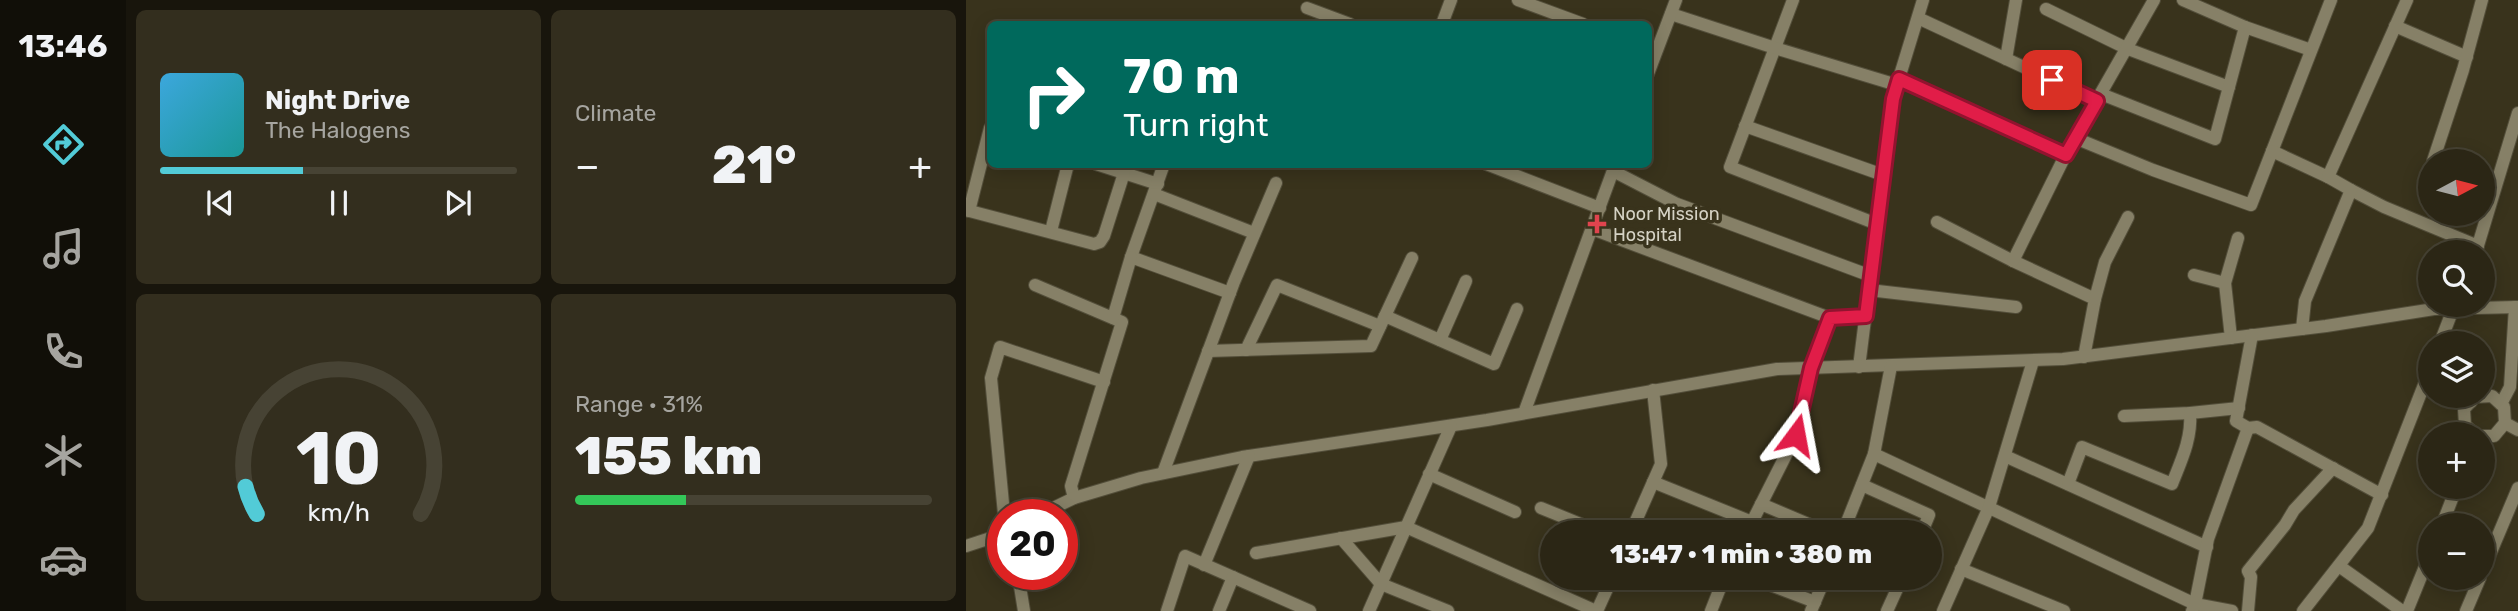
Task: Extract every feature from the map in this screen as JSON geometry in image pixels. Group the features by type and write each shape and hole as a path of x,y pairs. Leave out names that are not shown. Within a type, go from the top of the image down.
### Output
{"street":[{"path":"1442,21 1451,0"},
{"path":"1518,0 1575,21"},
{"path":"1653,50 1676,0"},
{"path":"1793,0 1730,167 1877,224"},
{"path":"1859,367 1893,99 1923,0"},
{"path":"2006,59 2015,0"},
{"path":"2013,261 2075,138 2154,0"},
{"path":"2183,0 2245,27 2311,50"},
{"path":"2075,138 2153,170 2251,205 2330,0"},
{"path":"2328,177 2407,0"},
{"path":"2437,149 2467,57 2482,0"},
{"path":"1307,8 1342,21"},
{"path":"2046,9 2127,49 2229,87"},
{"path":"1671,14 1775,48 1898,82 2066,155"},
{"path":"1918,18 2006,59 2099,97 2216,139 2245,27"},
{"path":"2395,26 2467,57"},
{"path":"2480,240 2518,113"},
{"path":"1745,126 1883,175"},
{"path":"987,139 968,211 1094,244 1100,242 1104,236 1124,173"},
{"path":"2272,151 2457,240"},
{"path":"1051,231 1067,168"},
{"path":"1108,168 1254,233"},
{"path":"1113,318 1131,257 1163,168"},
{"path":"1496,168 1600,208"},
{"path":"1524,414 1614,168 1677,204 1871,276"},
{"path":"1163,473 1230,293 1276,183"},
{"path":"2302,329 2305,300 2351,190"},
{"path":"2084,357 2105,262 2128,217"},
{"path":"1937,222 2095,299"},
{"path":"1592,229 1830,318 1866,316"},
{"path":"2231,338 2225,283 2238,238"},
{"path":"1131,257 1230,293"},
{"path":"1208,351 1371,346 1412,258"},
{"path":"2194,275 2225,283"},
{"path":"1440,341 1466,281"},
{"path":"1035,285 1122,323 1071,485 1074,498 1163,473 1250,456 1524,414 1777,369 2084,357 2418,311"},
{"path":"1246,350 1277,285 1440,341 1494,364 1517,309"},
{"path":"1869,290 2016,307"},
{"path":"2495,307 2516,307 2514,376 2501,404"},
{"path":"1753,520 1796,435 1811,368 1830,318"},
{"path":"2252,335 2236,421 2248,428 2257,427 2382,495"},
{"path":"1002,499 991,378 1000,347 1104,382"},
{"path":"1943,611 1989,507 2033,361"},
{"path":"1848,520 1874,454 1891,366"},
{"path":"1637,520 1661,464 1653,390"},
{"path":"2495,399 2504,407 2505,423 2495,435"},
{"path":"2303,611 2368,528 2418,407"},
{"path":"2124,416 2190,414 2239,408"},
{"path":"2068,484 2082,447 2172,484 2187,445 2191,426 2190,414"},
{"path":"2505,423 2518,430"},
{"path":"1369,611 1451,426"},
{"path":"2193,608 2207,547 2248,428"},
{"path":"1874,454 1989,507 2193,608 2232,611"},
{"path":"1204,565 1250,456"},
{"path":"2005,456 2207,547"},
{"path":"2248,611 2251,577 2248,571 2294,510 2333,468"},
{"path":"1429,474 1515,512"},
{"path":"1653,482 1734,520"},
{"path":"1862,485 1929,515 1927,520"},
{"path":"2495,547 2515,506 2518,488"},
{"path":"1761,504 1799,520"},
{"path":"1541,508 1570,520"},
{"path":"1256,553 1406,527 1596,611 1606,590"},
{"path":"1341,538 1381,584 1448,611"},
{"path":"966,546 987,539"},
{"path":"1167,611 1185,556 1310,611"},
{"path":"2339,566 2404,611 2418,580"},
{"path":"1961,569 2064,611"},
{"path":"1219,611 1233,577"},
{"path":"1021,590 1024,611"},
{"path":"1711,611 1716,590"},
{"path":"1778,590 1813,606"},
{"path":"1886,611 1896,590"},
{"path":"2466,611 2475,590"}],"place":[{"name":"Noor Mission Hospital","path":"1597,224"}],"route":[{"path":"1796,435 1811,368 1830,318 1866,316 1893,99 1899,79 2066,155 2097,101 2052,80"}]}
